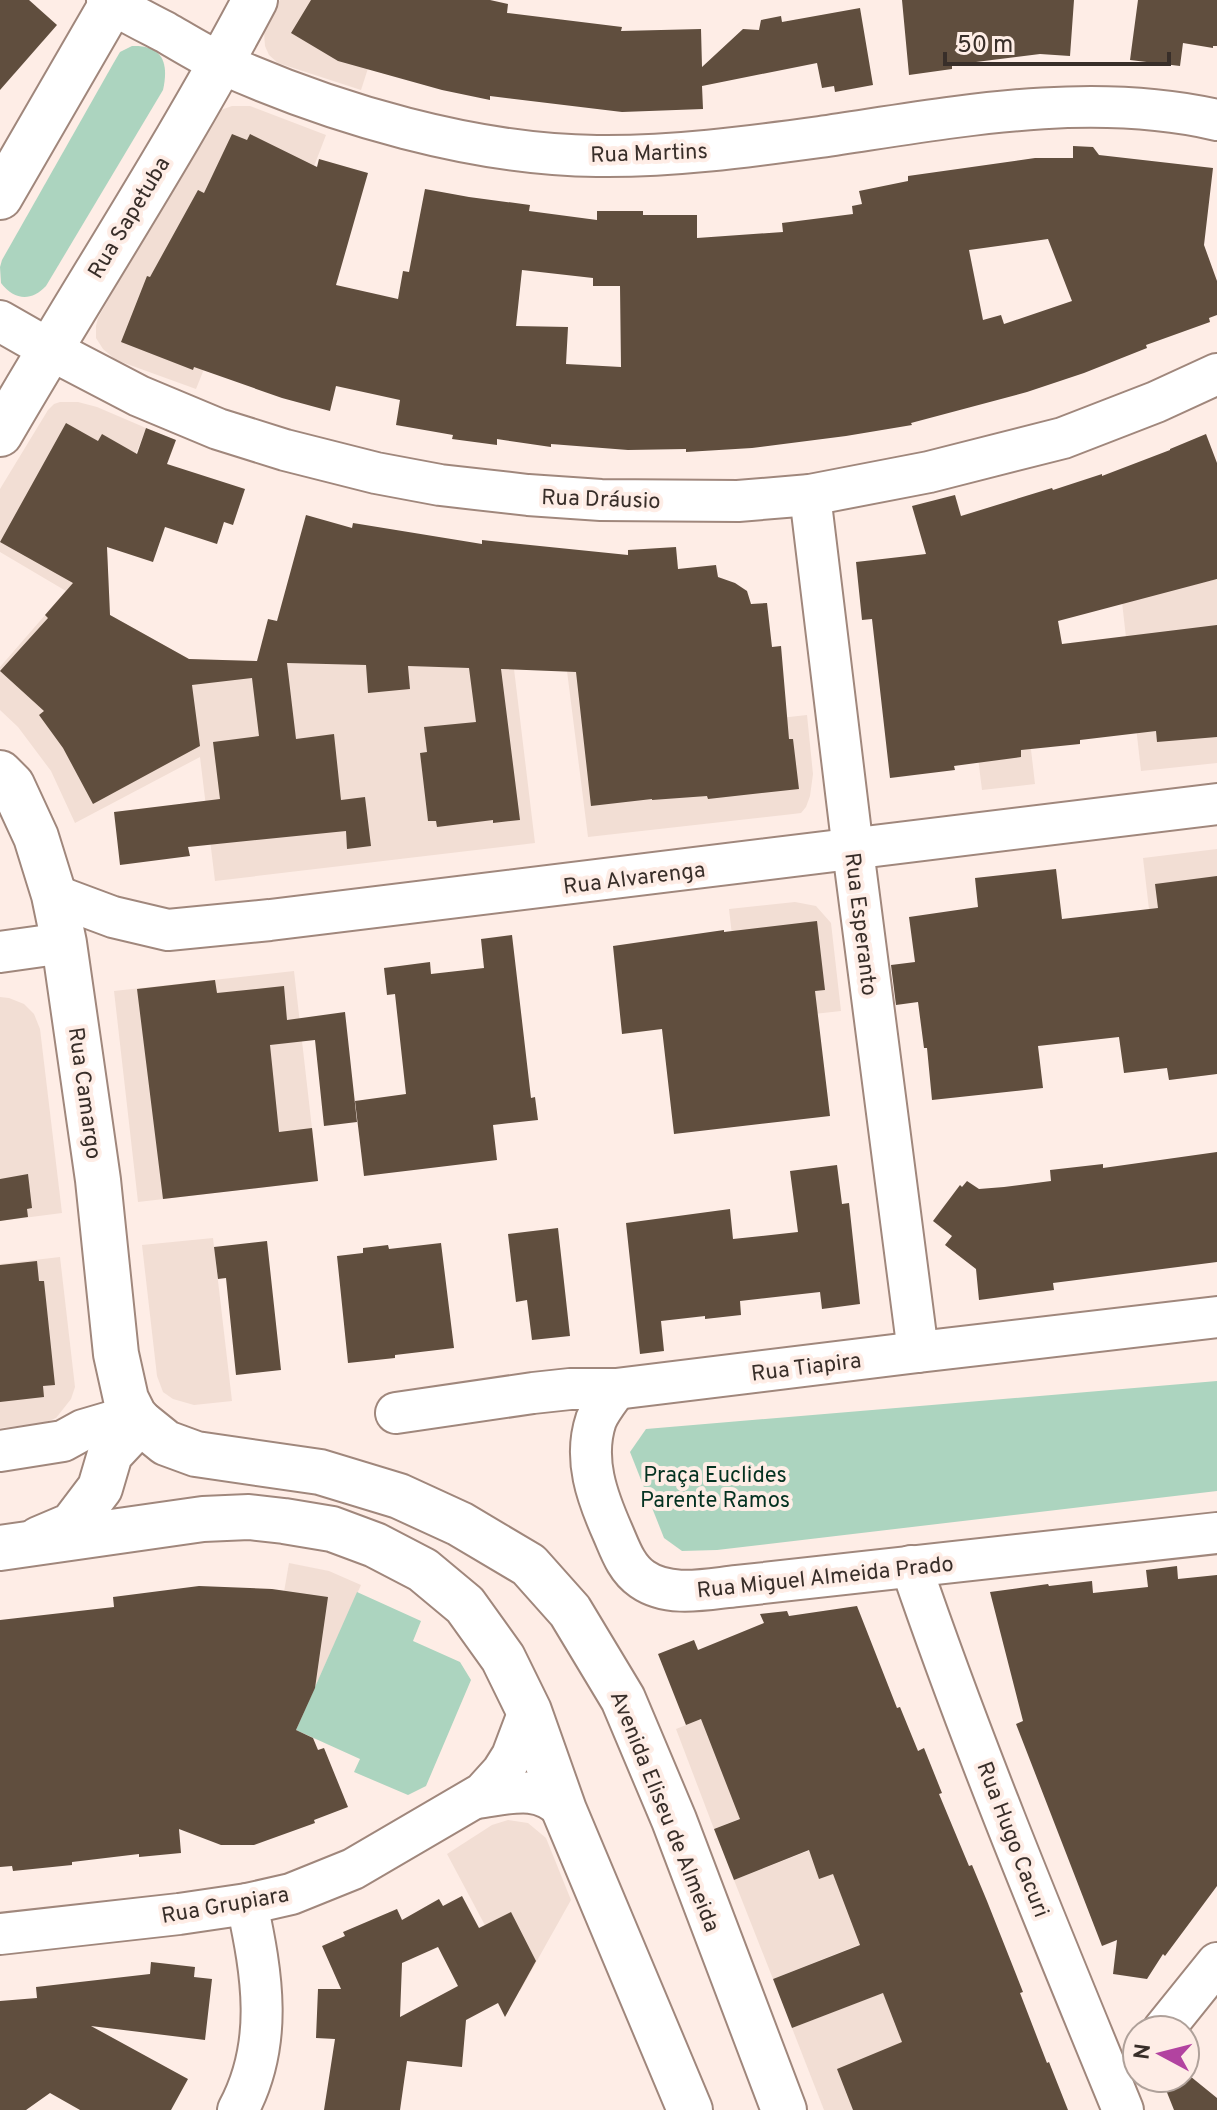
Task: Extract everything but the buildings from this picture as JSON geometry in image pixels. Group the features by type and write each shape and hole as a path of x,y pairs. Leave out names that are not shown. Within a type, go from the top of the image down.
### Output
{"main road":[{"name":"Rua Sapetuba","path":"0,434 222,63 255,0"},
{"path":"0,197 111,1"},
{"name":"Rua Camargo","path":"0,773 12,785 36,837 54,895 64,943 98,1180 116,1354 126,1399 137,1418"},
{"path":"13,1546 72,1525 100,1488 97,1442 137,1418"},
{"name":"Avenida Eliseu de Almeida","path":"137,1418 166,1443 196,1454 320,1472 399,1496 460,1524 529,1565 570,1611 623,1699 674,1820 784,2110"},
{"path":"13,1546 203,1519 249,1517 332,1529 375,1545 423,1570 465,1605 503,1658 529,1711 564,1810 690,2110"}],"street":[{"name":"Rua Martins","path":"111,1 222,63 330,107 472,142 550,154 671,155 1018,109 1101,108 1182,112 1217,120"},
{"name":"Rua Dráusio","path":"0,321 139,396 218,429 285,450 376,473 470,489 601,500 738,501 810,495 929,472 1063,438 1156,402 1217,374"},
{"name":"Rua Esperanto","path":"810,495 918,1352"},
{"name":"Rua Alvarenga","path":"54,895 113,917 168,930 286,919 1217,804"},
{"path":"0,952 64,943"},
{"name":"Rua Tiapira","path":"396,1413 545,1391 616,1389 1217,1317"},
{"name":"Rua Miguel Almeida Prado","path":"616,1389 597,1418 591,1442 592,1475 598,1500 627,1565 642,1579 661,1588 686,1591 1217,1533"},
{"path":"0,1451 63,1441 97,1442"},
{"name":"Rua Hugo Cacuri","path":"911,1566 940,1650 1088,2028 1121,2081"},
{"name":"Rua Grupiara","path":"0,1934 247,1904 291,1894 353,1869 490,1787 512,1756 529,1711"},
{"name":"Rua Grupiara","path":"476,1798 537,1793 556,1802 564,1810"},
{"path":"238,2110 257,2060 263,2007 259,1961 247,1904"},
{"path":"1176,2014 1217,1963"}],"shaded area":[{"path":"280,0 390,0 361,90 278,63 269,55 264,32"},
{"path":"232,106 250,106 326,135 285,242 229,307 196,389 116,360 96,338 96,326 135,252 218,111"},
{"path":"60,402 78,402 97,407 146,428 106,531 110,615 189,659 514,669 535,843 215,881 200,757 75,823 51,771 18,727 0,710 0,667 66,591 0,552 0,489 48,410"},
{"path":"1217,579 1217,763 1141,771 1122,602"},
{"path":"1017,629 1035,784 982,790 964,644"},
{"path":"567,671 684,675 689,728 807,715 813,774 806,807 801,813 588,837"},
{"path":"1217,849 1217,1074 1169,1080 1143,858"},
{"path":"795,902 816,906 831,923 841,1011 742,1022 729,909"},
{"path":"294,971 318,1181 138,1202 114,991"},
{"path":"0,997 24,1004 34,1014 40,1029 62,1213 0,1221"},
{"path":"213,1238 232,1401 194,1405 173,1399 163,1392 157,1376 142,1245"},
{"path":"60,1257 75,1387 71,1399 56,1418 44,1423 0,1428 0,1264"},
{"path":"289,1563 329,1571 361,1585 302,1716 263,1714"},
{"path":"788,1685 827,1784 714,1829 676,1729"},
{"path":"508,1820 528,1823 546,1838 571,1900 520,1991 447,1854 492,1825"},
{"path":"847,1836 886,1934 773,1979 734,1880"},
{"path":"905,1984 924,2034 855,2110 824,2110 792,2028"}],"green space":[{"path":"132,46 157,52 164,64 163,90 46,286 29,297 17,296 1,283 2,260 120,52"},
{"name":"Praça Euclides Parente Ramos","path":"1217,1381 1217,1491 717,1550 682,1551 664,1538 630,1452 646,1429"},
{"path":"357,1592 421,1621 413,1641 460,1662 471,1680 426,1786 408,1795 354,1772 360,1759 296,1730"}]}
